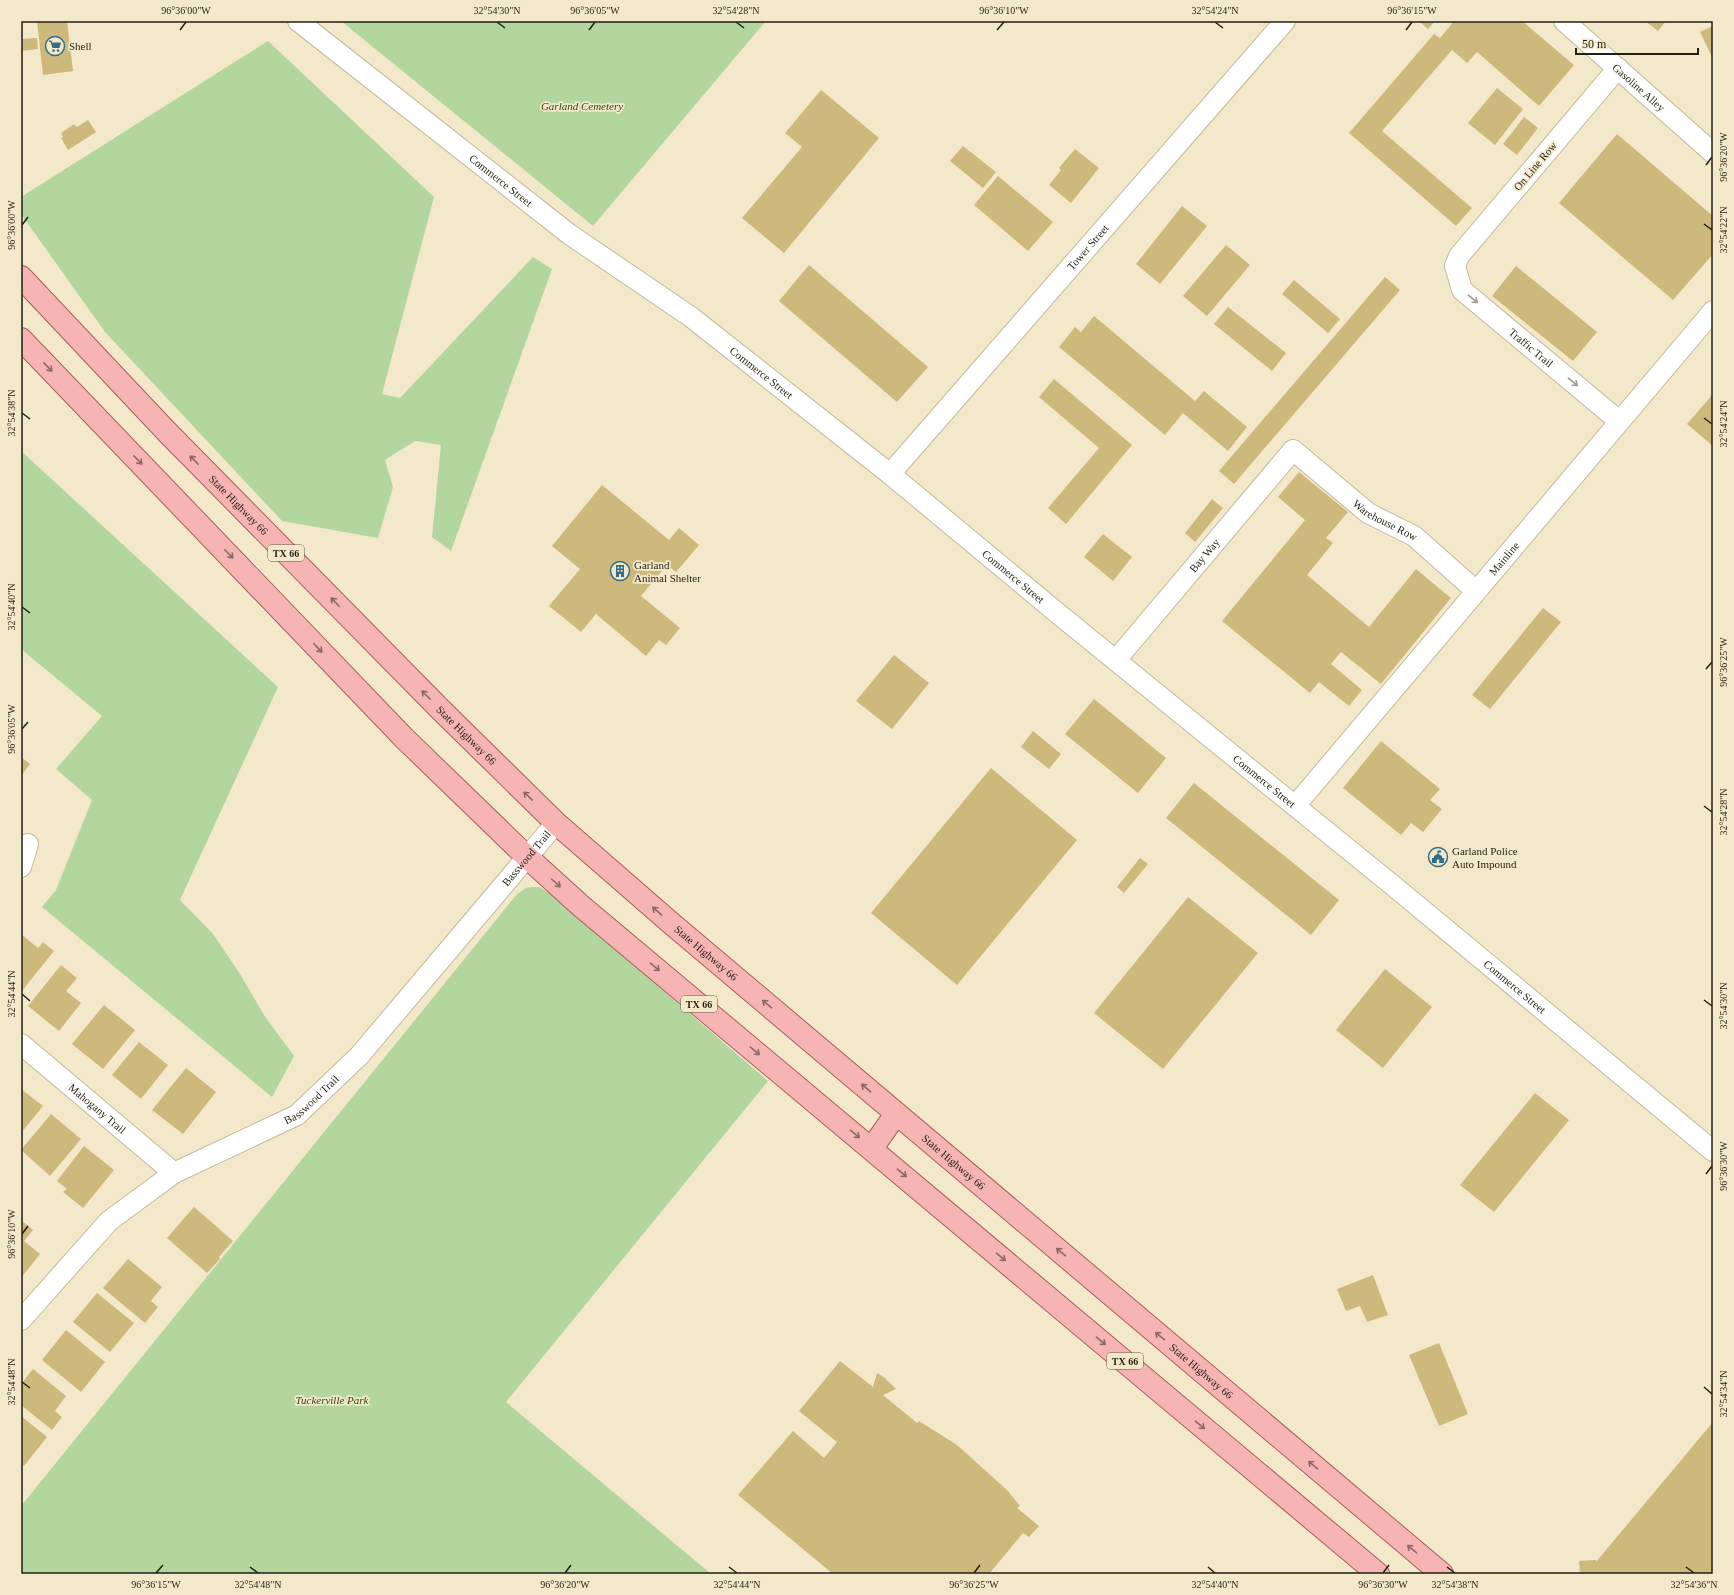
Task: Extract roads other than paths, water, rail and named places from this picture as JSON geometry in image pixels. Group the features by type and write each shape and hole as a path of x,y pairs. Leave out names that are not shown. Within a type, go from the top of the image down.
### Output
{"main road":[{"name":"State Highway 66","path":"21,277 167,432 414,683 556,823 672,924 896,1114 1442,1574"},
{"name":"TX 66","path":"21,339 404,738 527,857 582,906 1378,1574"},
{"path":"872,1148 896,1114"}],"street":[{"name":"Commerce Street","path":"298,21 569,234 691,317 890,474 1396,888 1713,1151"},
{"name":"Tower Street","path":"890,474 1285,21"},
{"name":"Gasoline Alley","path":"1564,21 1713,153"},
{"name":"On Line Row","path":"1455,266 1459,256 1618,68"},
{"name":"Traffic Trail","path":"1455,266 1462,290 1619,421"},
{"name":"Mainline","path":"1295,806 1713,311"},
{"name":"Warehouse Row","path":"1293,450 1368,513 1414,536 1476,591"},
{"name":"Bay Way","path":"1116,660 1293,450"},
{"name":"Basswood Trail","path":"21,1320 109,1221 174,1173 297,1115 359,1056 556,823"},
{"path":"21,868 28,844"},
{"name":"Mahogany Trail","path":"21,1044 174,1173"}],"place":[{"name":"Shell","path":"55,46"},
{"name":"Garland Animal Shelter","path":"620,571"},
{"name":"Garland Police Auto Impound","path":"1438,857"}],"park label":[{"name":"Garland Cemetery","path":"582,106"},
{"name":"Tuckerville Park","path":"332,1400"}]}
